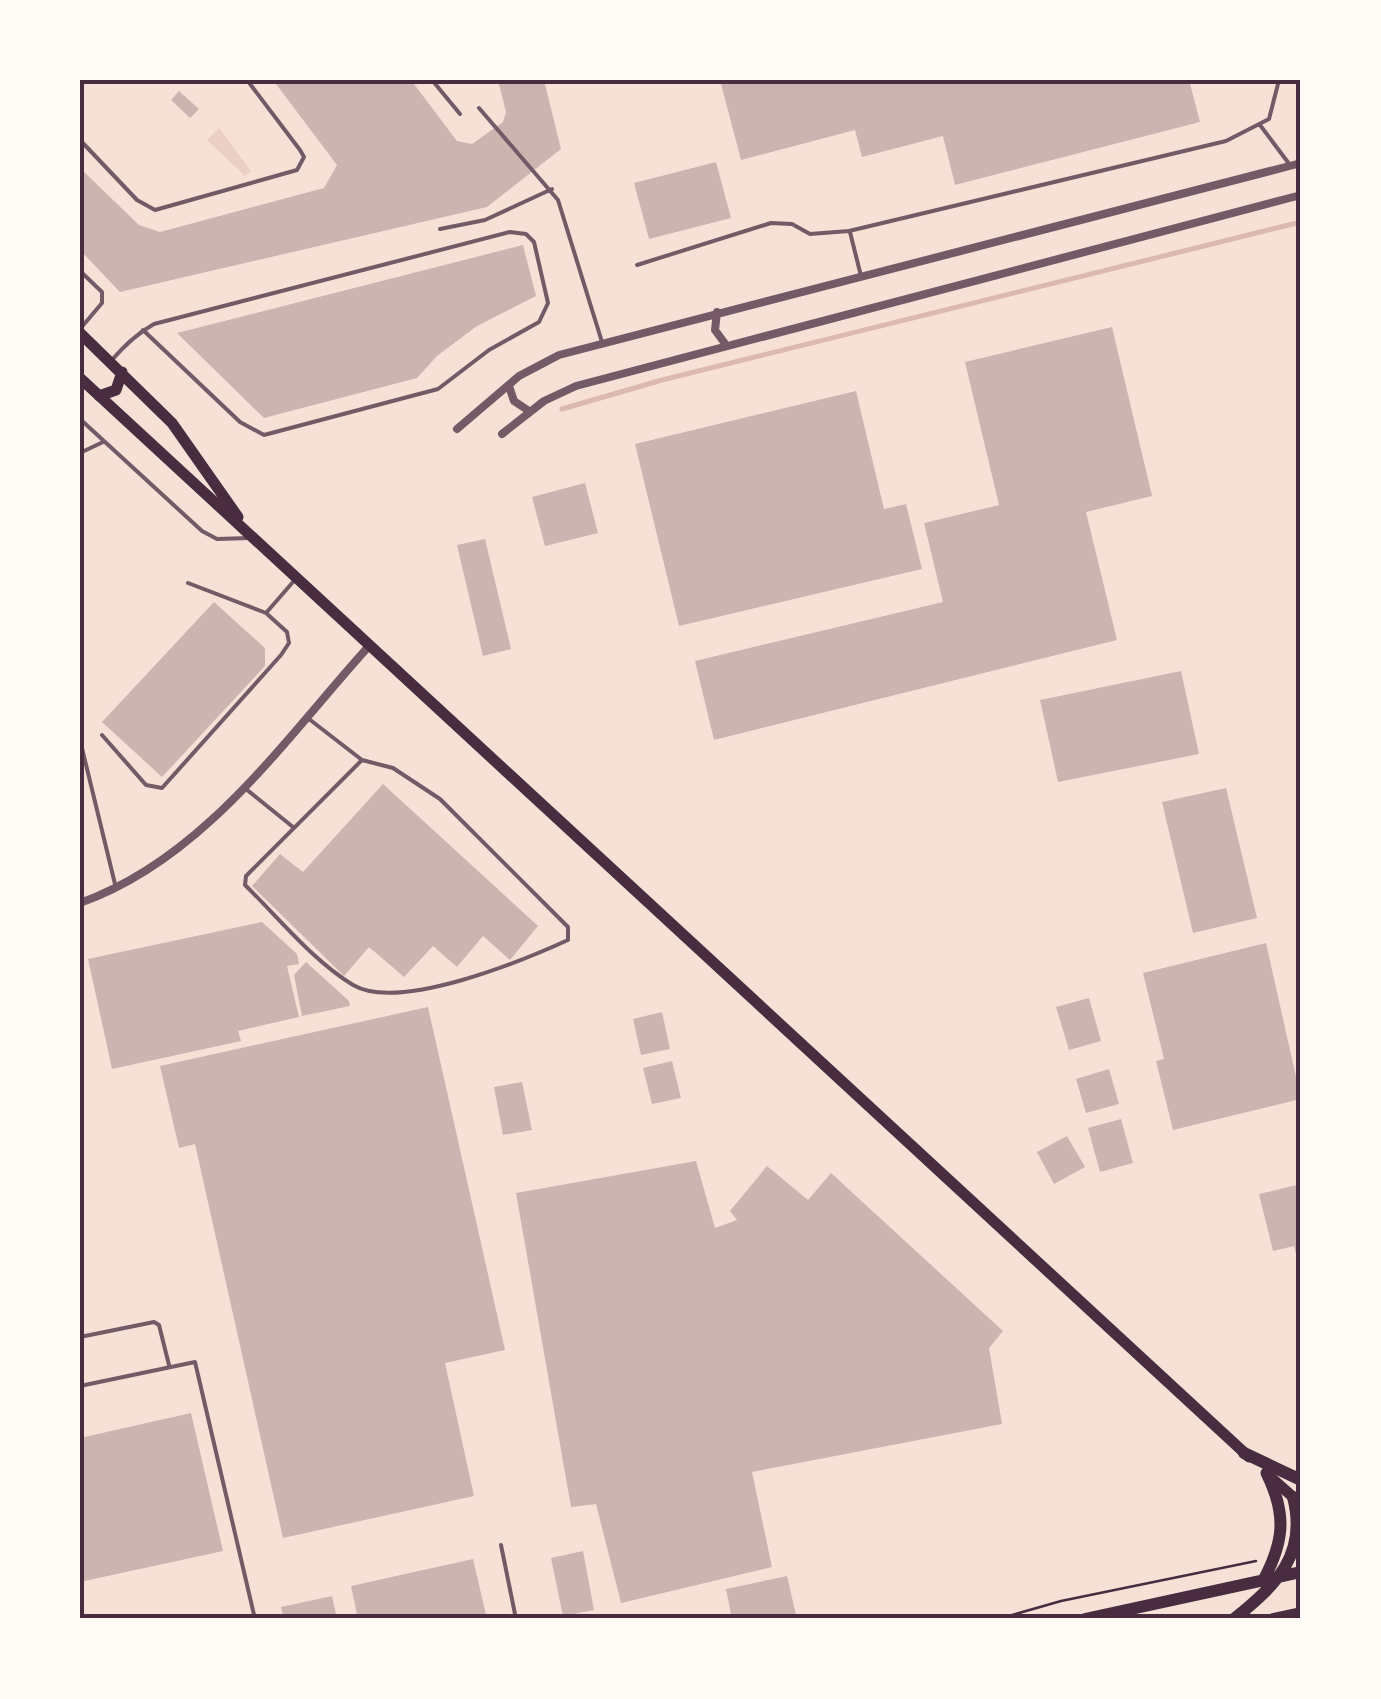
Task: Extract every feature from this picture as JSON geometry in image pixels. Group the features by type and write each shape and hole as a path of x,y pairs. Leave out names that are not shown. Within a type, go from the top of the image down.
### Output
{"main road":[{"path":"80,331 172,423 252,537"},
{"path":"99,396 116,390 122,372"},
{"path":"80,378 1297,1499 1298,1534 1283,1576 1234,1619"},
{"path":"1244,1453 1301,1480"},
{"path":"1263,1581 1282,1540 1283,1520 1267,1474"},
{"path":"1085,1619 1301,1572"},
{"path":"1273,1619 1301,1613"}],"street":[{"path":"457,429 543,362 602,342 1301,163"},
{"path":"502,434 530,410 576,386 1301,196"},
{"path":"717,312 715,330 726,345"},
{"path":"509,386 514,401 530,410"},
{"path":"80,903 116,889 174,854 242,786 369,646"}],"lane":[{"path":"80,140 138,200 155,210 297,170 304,157 247,80"},
{"path":"432,80 460,114"},
{"path":"638,264 771,223 792,224 810,234 850,231 1226,142 1269,119 1279,80"},
{"path":"479,108 552,189 602,342"},
{"path":"1260,125 1290,166"},
{"path":"440,229 485,220 552,189"},
{"path":"850,231 861,276"},
{"path":"110,362 143,330 510,232 526,234 534,242 548,303 539,322 488,350 438,389 264,436 240,422 143,330"},
{"path":"80,271 102,292 102,302 80,331"},
{"path":"80,419 202,531 217,540 236,542 252,537"},
{"path":"80,453 104,442"},
{"path":"266,614 296,578"},
{"path":"102,735 146,785 162,788 282,655 288,632 266,614 188,583"},
{"path":"306,716 362,760 393,768 440,799 568,927 568,940 495,973 382,994 356,987 328,966 245,885 251,868 362,760"},
{"path":"80,740 116,889"},
{"path":"242,786 292,828"},
{"path":"80,1337 154,1322 159,1326 169,1365"},
{"path":"80,1386 191,1359 198,1366 255,1619"},
{"path":"501,1545 516,1619"}],"path":[{"path":"998,1619 1061,1600 1252,1560 1271,1567"}],"shaded area":[{"path":"219,128 251,171 245,176 207,140"}],"building":[{"path":"273,80 411,80 457,141 472,144 503,122 506,112 498,80 544,80 561,149 487,207 120,292 80,250 80,168 139,225 160,232 324,188 337,165"},
{"path":"720,80 1189,80 1200,122 955,185 943,136 862,157 855,130 741,160"},
{"path":"179,91 199,109 190,118 171,100"},
{"path":"716,162 731,218 649,239 634,183"},
{"path":"523,245 536,296 477,326 437,356 417,378 264,418 177,333"},
{"path":"1112,327 1152,496 1086,512 1117,640 714,740 695,661 943,602 924,523 999,505 965,362"},
{"path":"856,391 884,509 906,504 922,569 679,626 635,444"},
{"path":"585,483 598,533 545,546 532,497"},
{"path":"485,539 511,649 483,656 457,545"},
{"path":"214,602 265,648 265,666 162,777 102,722"},
{"path":"1181,671 1199,754 1058,782 1040,700"},
{"path":"383,784 538,926 510,960 483,936 457,967 433,946 404,977 369,947 344,976 252,886 280,854 303,872"},
{"path":"1226,788 1257,918 1193,933 1162,802"},
{"path":"262,922 297,954 299,964 287,966 299,1017 238,1031 241,1041 112,1069 88,959"},
{"path":"1266,943 1301,1099 1173,1130 1156,1061 1164,1059 1143,973"},
{"path":"306,962 350,1006 302,1016 294,975"},
{"path":"1089,998 1101,1041 1069,1050 1056,1007"},
{"path":"428,1007 505,1350 445,1363 474,1496 283,1538 195,1144 179,1148 160,1066"},
{"path":"662,1012 670,1049 641,1055 633,1019"},
{"path":"672,1061 681,1098 652,1104 643,1068"},
{"path":"1109,1069 1119,1104 1086,1113 1076,1079"},
{"path":"522,1082 532,1130 503,1135 494,1087"},
{"path":"1121,1119 1133,1163 1100,1172 1088,1128"},
{"path":"1067,1136 1085,1167 1054,1184 1037,1152"},
{"path":"696,1161 715,1228 737,1220 730,1211 767,1166 808,1200 831,1173 1003,1331 989,1348 1002,1424 752,1472 772,1567 621,1603 596,1504 571,1507 516,1193"},
{"path":"1301,1184 1300,1269 1294,1246 1273,1251 1259,1194"},
{"path":"191,1413 223,1551 80,1582 80,1438"},
{"path":"583,1551 594,1610 563,1616 551,1558"},
{"path":"473,1559 487,1619 358,1619 351,1586"},
{"path":"787,1576 797,1619 732,1619 726,1589"},
{"path":"332,1596 337,1619 284,1619 281,1607"}],"waterway":[{"path":"562,409 662,380 1301,222"}]}
